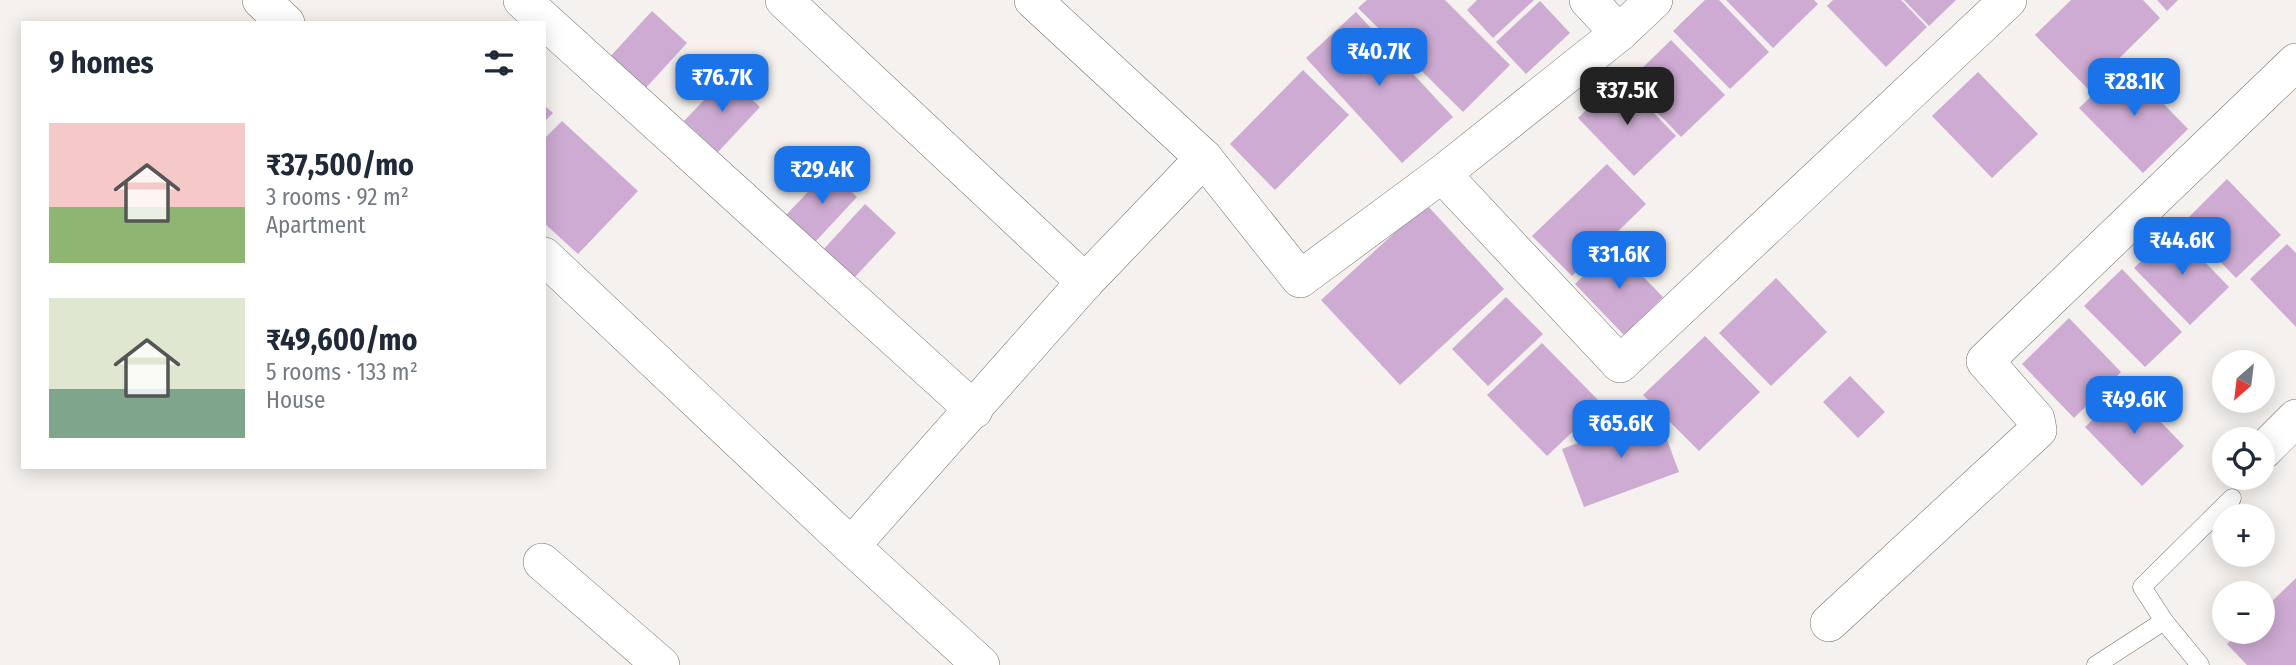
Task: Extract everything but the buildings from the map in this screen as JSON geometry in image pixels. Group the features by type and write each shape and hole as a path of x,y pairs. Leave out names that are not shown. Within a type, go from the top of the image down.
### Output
{"street":[{"path":"261,0 284,21"},
{"path":"522,0 545,21"},
{"path":"784,0 1085,282"},
{"path":"1033,0 1204,158 1300,279 1442,174 1619,33 1654,0"},
{"path":"1588,0 1619,33"},
{"path":"1442,174 1620,364 2008,0"},
{"path":"546,22 974,410"},
{"path":"1829,623 2038,430 2036,419 1985,361 2296,62"},
{"path":"851,546 1085,282 1204,158"},
{"path":"546,258 981,665"},
{"path":"2275,439 2296,418"},
{"path":"542,562 661,665"}],"lane":[{"path":"2200,665 2164,621 2142,587 2232,498"},
{"path":"2096,665 2164,621"}]}
